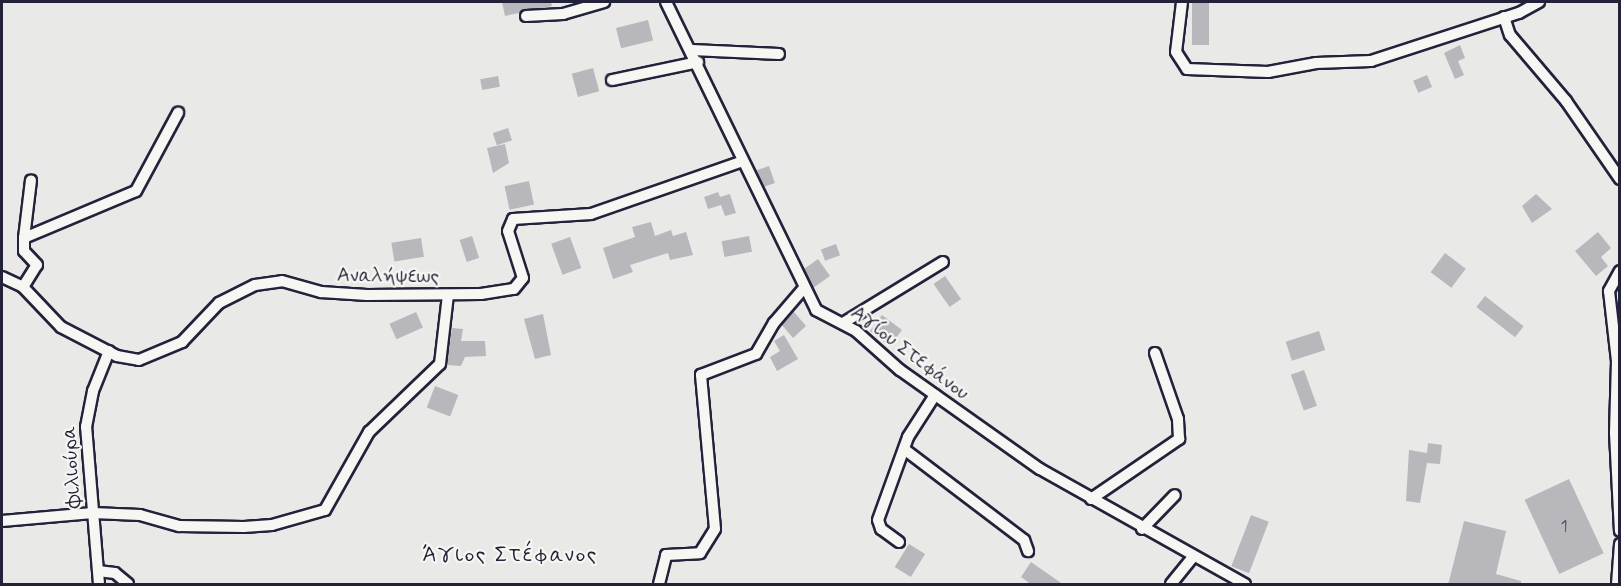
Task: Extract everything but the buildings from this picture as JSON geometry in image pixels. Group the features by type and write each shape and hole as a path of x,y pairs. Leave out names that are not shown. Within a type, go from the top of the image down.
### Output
{"street":[{"path":"526,16 563,14 604,2"},
{"name":"Αγίου Στεφάνου","path":"666,2 698,62 740,162 816,310 843,323 935,395 1091,499 1245,585"},
{"path":"1182,2 1176,52 1193,72 1268,72 1316,63 1368,62 1504,17 1539,2"},
{"path":"1504,17 1510,35 1566,101 1620,179"},
{"path":"692,50 779,54"},
{"path":"612,80 698,62"},
{"path":"24,238 136,191 178,113"},
{"name":"Αναλήψεως","path":"2,277 23,287 61,327 127,360 161,353 189,336 227,297 268,283 289,282 345,295 448,295 489,293 521,283 522,273 508,231 516,217 558,219 591,214 740,162"},
{"path":"23,287 37,265 24,251 31,180"},
{"path":"843,323 943,262"},
{"path":"1620,270 1609,291 1617,354 1620,531"},
{"path":"659,585 666,555 700,553 716,529 701,375 756,354 774,323 804,288"},
{"path":"2,521 93,513 140,515 179,526 231,528 272,525 325,510 369,432 440,364 448,295"},
{"name":"Φιλιούρα","path":"99,585 87,411 109,351"},
{"path":"1091,499 1179,439 1178,419 1155,353"},
{"path":"899,542 881,529 878,520 904,449 935,395"},
{"path":"904,449 1024,540 1028,551"},
{"path":"1142,529 1175,495"},
{"path":"1617,585 1620,544"},
{"path":"1171,585 1193,557"},
{"path":"98,571 115,573 128,585"}],"district":[{"name":"Άγιος Στέφανος","path":"510,556"}]}
